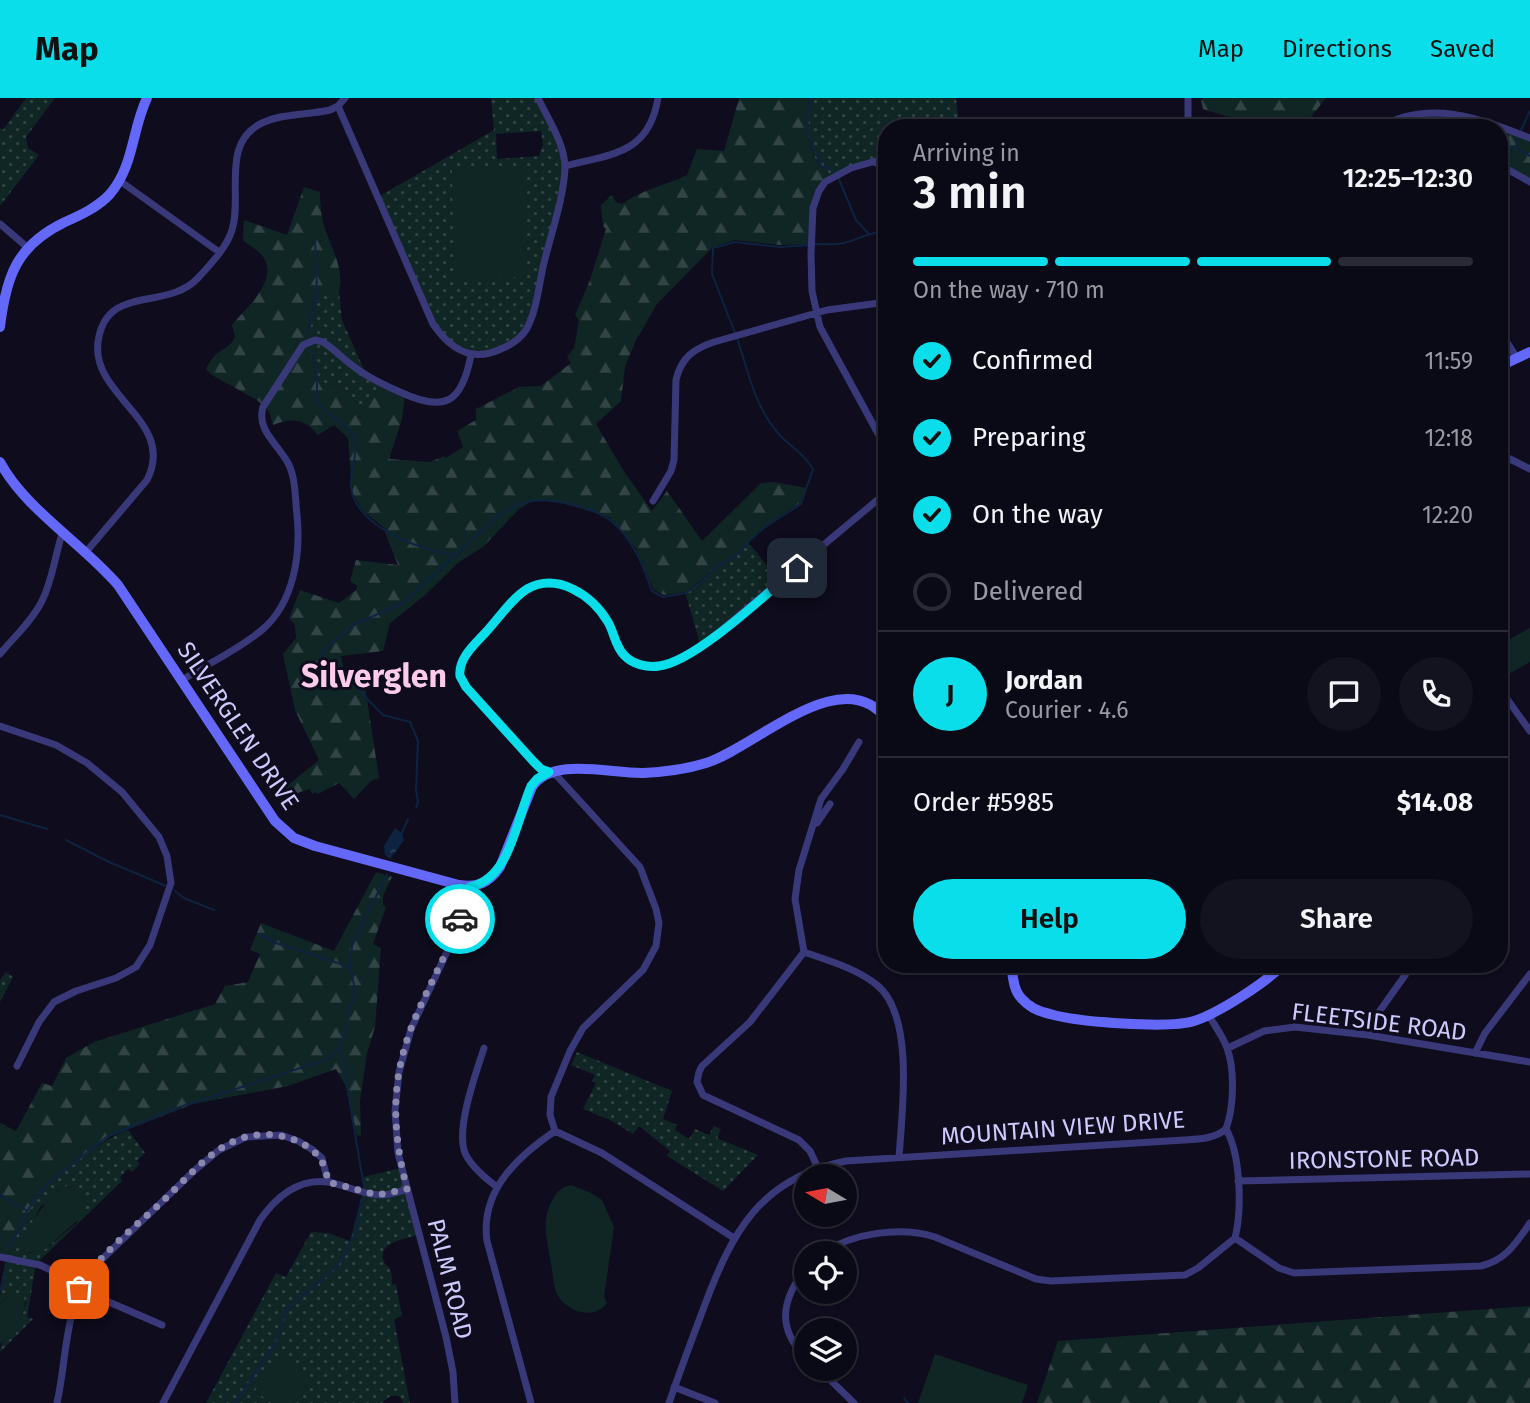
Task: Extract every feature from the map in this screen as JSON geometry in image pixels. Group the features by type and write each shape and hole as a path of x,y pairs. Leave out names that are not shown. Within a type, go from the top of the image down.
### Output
{"street":[{"path":"0,327 14,271 27,247 41,234 103,201 120,181 147,98"},
{"path":"86,552 146,480 152,470 155,456 151,439 112,384 102,365 98,346 105,322 115,309 126,303 178,293 196,280 219,252 231,233 237,158 245,138 251,131 274,119 321,112 338,106 345,98"},
{"path":"338,106 431,319 448,341 471,355 485,355 513,343 526,329 550,242 565,166 561,146 538,98"},
{"path":"565,166 625,149 639,141 651,126 658,98"},
{"path":"1188,98 1188,119"},
{"path":"1398,119 1422,111 1442,110 1480,119"},
{"path":"1508,128 1529,135"},
{"path":"878,161 842,172 821,186 816,198 811,238 816,313 831,349 878,434"},
{"path":"873,162 878,163"},
{"path":"1508,170 1530,182"},
{"path":"120,181 219,252"},
{"path":"0,224 27,247"},
{"path":"653,501 671,471 674,460 675,391 680,367 690,353 743,333 816,313 878,303"},
{"path":"181,681 263,629 280,609 287,592 298,550 292,477 289,464 263,427 261,414 303,345 312,340 323,342 371,378 420,401 435,404 446,402 457,395 464,382 471,355"},
{"path":"1508,344 1517,358"},
{"path":"1508,362 1530,352"},
{"path":"1508,458 1530,469"},
{"name":"SILVERGLEN DRIVE","path":"0,462 14,483 107,572 126,596 270,815 287,834 315,846 470,887"},
{"path":"734,1238 602,1153 555,1131 550,1115 551,1097 573,1045 592,1018 643,971 656,946 659,923 647,879 640,867 557,776 541,769 466,687 460,676 463,659 518,596 536,585 560,583 604,615 619,649 629,660 648,666 670,664 701,647 878,500"},
{"path":"0,654 41,603 63,531"},
{"path":"470,887 485,883 500,867 531,786 549,772 559,769 640,773 696,766 727,755 778,724 828,702 857,699 876,708 878,704"},
{"path":"1508,700 1530,731"},
{"path":"0,726 57,745 106,778 153,826 164,846 171,875 169,894 150,945 136,967 116,978 76,991 54,1002 39,1021 17,1066"},
{"path":"816,1164 810,1151 799,1140 709,1100 700,1092 697,1082 702,1066 750,1022 804,952 795,891 799,870 821,799 844,769 859,742"},
{"path":"813,830 830,804"},
{"name":"PALM ROAD","path":"454,1403 453,1372 446,1337 407,1189 396,1139 395,1111 399,1072 411,1029 453,939 470,887"},
{"path":"804,952 844,966 868,979 890,1000 902,1049 899,1157"},
{"path":"1012,973 1020,997 1031,1006 1050,1014 1170,1025 1195,1021 1272,973"},
{"path":"1368,1035 1374,1019 1407,973"},
{"path":"1475,1053 1485,1033 1530,974"},
{"path":"847,1241 864,1236 917,1232 1041,1280 1152,1278 1190,1273 1235,1238 1238,1181 1235,1153 1227,1129 1233,1100 1228,1048 1208,1014"},
{"name":"FLEETSIDE ROAD","path":"1228,1048 1246,1037 1277,1028 1322,1029 1530,1062"},
{"path":"484,1048 466,1114 463,1141 468,1158 497,1187"},
{"name":"MOUNTAIN VIEW DRIVE","path":"834,1164 899,1157 1184,1140 1206,1138 1227,1129"},
{"path":"531,1403 485,1230 489,1206 497,1187 520,1159 555,1131"},
{"path":"57,1403 73,1303 80,1287 97,1264 195,1170 233,1141 265,1134 281,1135 298,1141 322,1158 328,1182"},
{"name":"IRONSTONE ROAD","path":"1238,1181 1530,1174"},
{"name":"MOUNTAIN VIEW DRIVE","path":"668,1403 717,1273 734,1238 750,1215 771,1195 794,1179"},
{"path":"163,1403 268,1208 291,1189 312,1182 328,1182 378,1195 407,1189"},
{"path":"1235,1238 1279,1268 1294,1273 1481,1266 1508,1254 1530,1223"},
{"path":"0,1257 40,1265 162,1325"},
{"path":"794,1284 785,1312 790,1336 794,1341"},
{"path":"832,1381 855,1403"},
{"path":"674,1387 715,1403"}],"green space":[{"path":"26,98 55,98 26,137 28,148 39,155 0,206 0,128 3,130"},
{"path":"491,98 539,98 566,167 529,323 510,345 471,355 442,336 378,197 494,130","holes":["541,131 543,145 539,156 497,159 496,134"]},
{"path":"739,98 809,98 809,141 816,159 830,176 814,198 811,244 780,245 735,240 713,247 657,304 636,340 625,367 621,401 596,424 623,470 652,511 667,491 702,541 761,483 773,482 807,488 800,503 765,526 738,552 711,569 703,579 685,592 664,595 654,590 635,547 609,517 559,502 533,500 518,510 483,547 459,562 424,596 390,623 383,651 341,656 344,671 363,673 379,778 371,781 354,799 339,783 318,794 312,794 310,789 300,792 284,804 277,794 319,760 295,710 283,654 296,638 295,625 289,618 300,590 339,603 356,590 357,586 350,581 356,560 398,565 383,527 363,511 352,492 348,438 334,425 318,435 298,421 273,425 269,411 257,400 206,369 214,357 232,342 235,337 232,325 265,283 266,263 261,254 243,240 244,220 287,235 304,187 320,192 323,222 339,267 340,283 339,292 315,296 308,330 316,381 345,389 361,408 369,406 382,383 405,394 402,419 389,459 430,462 444,456 446,458 463,447 457,431 476,420 476,409 519,387 541,386 571,363 567,357 574,348 579,320 575,315 590,280 606,229 603,226 601,205 612,195 616,202 622,204 687,175 697,149 724,151"},
{"path":"809,98 956,98 958,119 878,119 878,160 830,176 812,150 808,120"},
{"path":"1326,98 1309,119 1228,119 1203,109 1201,100"},
{"path":"1431,110 1477,119 1398,119"},
{"path":"1508,130 1530,137 1530,181 1508,169"},
{"path":"525,168 527,277 454,279 452,170"},
{"path":"339,292 342,320 366,374 382,383 369,407 361,408 345,389 316,381 308,330 316,295"},
{"path":"747,541 780,581 701,647 685,592 703,580 711,569 738,552"},
{"path":"1530,628 1530,662 1508,674 1508,640"},
{"path":"376,872 392,877 383,896 383,905 386,907 373,944 381,948 375,1027 367,1053 360,1101 361,1135 357,1136 346,1087 336,1069 288,1086 193,1104 109,1137 52,1181 40,1194 18,1228 8,1258 0,1257 0,1123 16,1131 42,1083 52,1086 66,1058 94,1042 215,1004 225,986 248,982 260,954 250,950 261,923 334,951"},
{"path":"6,972 13,977 0,1002 0,980"},
{"path":"577,1052 672,1091 663,1119 677,1125 675,1130 689,1139 695,1129 709,1135 714,1126 721,1129 717,1138 758,1155 723,1191 667,1156 670,1151 639,1126 633,1134 610,1120 583,1109 596,1083 592,1081 595,1075 571,1065"},
{"path":"128,1130 145,1153 137,1161 140,1164 132,1172 128,1169 120,1177 122,1181 36,1264 27,1317 33,1319 0,1352 26,1302 8,1296 0,1305 3,1271 21,1222 51,1181 98,1146","holes":["68,1186 82,1198 77,1223 45,1249 29,1253 24,1249 23,1239 41,1206 48,1203 57,1190"]},
{"path":"401,1168 419,1235 387,1246 383,1257 391,1272 392,1285 396,1284 402,1316 394,1319 410,1403 403,1403 400,1397 395,1396 383,1403 293,1403 311,1378 255,1391 272,1403 206,1403 276,1273 286,1277 311,1232 328,1233 350,1241 363,1191 363,1177"},
{"path":"571,1185 602,1200 614,1227 604,1297 607,1303 589,1313 568,1307 558,1296 546,1238 550,1205 559,1191"},
{"path":"63,1186 81,1196 85,1205 84,1215 41,1252 26,1252 23,1243 28,1228 46,1203"},
{"path":"8,1296 24,1297 24,1310 14,1329 0,1344 0,1305"},
{"path":"1530,1306 1530,1403 1037,1403 1058,1341"},
{"path":"935,1354 1028,1385 1022,1403 918,1403"},
{"path":"280,1355 312,1378 293,1403 272,1403 255,1391"}],"water":[{"path":"395,828 402,833 404,840 390,859 385,855 384,846"}],"waterway":[{"path":"810,98 807,130 821,166 834,173"},
{"path":"1521,130 1530,111"},
{"path":"1516,148 1518,138"},
{"path":"1508,146 1530,156"},
{"path":"838,177 856,220 868,233"},
{"path":"815,244 841,244 878,233"},
{"path":"309,331 317,291 315,240"},
{"path":"735,333 712,274 713,248 735,242 780,247 810,245"},
{"path":"416,808 418,741 410,722 383,715 343,674 324,669 324,650 355,624 403,603 498,516 532,501 573,505 611,521 631,544 652,591 663,597 686,593 704,580 712,570 739,553 765,527 801,504 813,469 779,434 764,413 753,389 737,338"},
{"path":"311,350 317,369 317,403 346,427 355,441 351,484 354,499 363,512 375,524 408,542 456,555"},
{"path":"0,815 47,829"},
{"path":"401,835 408,819"},
{"path":"66,840 166,886"},
{"path":"10,1248 27,1211 40,1193 51,1181 108,1136 177,1108 325,1060 341,1048 355,989 350,967 352,946 387,874"},
{"path":"175,891 184,898 214,910"},
{"path":"259,934 276,943 350,967"},
{"path":"341,1050 364,1187"},
{"path":"0,1195 26,1210"},
{"path":"235,1403 276,1343 286,1311 294,1301 311,1290 336,1267 344,1256 356,1232 362,1198"},
{"path":"0,1290 6,1271"},
{"path":"904,1398 908,1403"}],"way so far":[{"path":"79,1289 97,1264 195,1170 219,1150 246,1137 281,1135 298,1141 322,1158 328,1182 378,1195 390,1195 407,1189 396,1139 395,1111 399,1072 411,1029 460,919"}],"district":[{"name":"Silverglen","path":"374,676"}],"route":[{"path":"460,919 470,887 485,883 500,867 531,786 549,772 533,761 466,687 460,676 463,659 518,596 527,589 546,583 560,583 569,587 604,615 623,655 638,664 658,666 682,659 701,647 797,568"}]}
